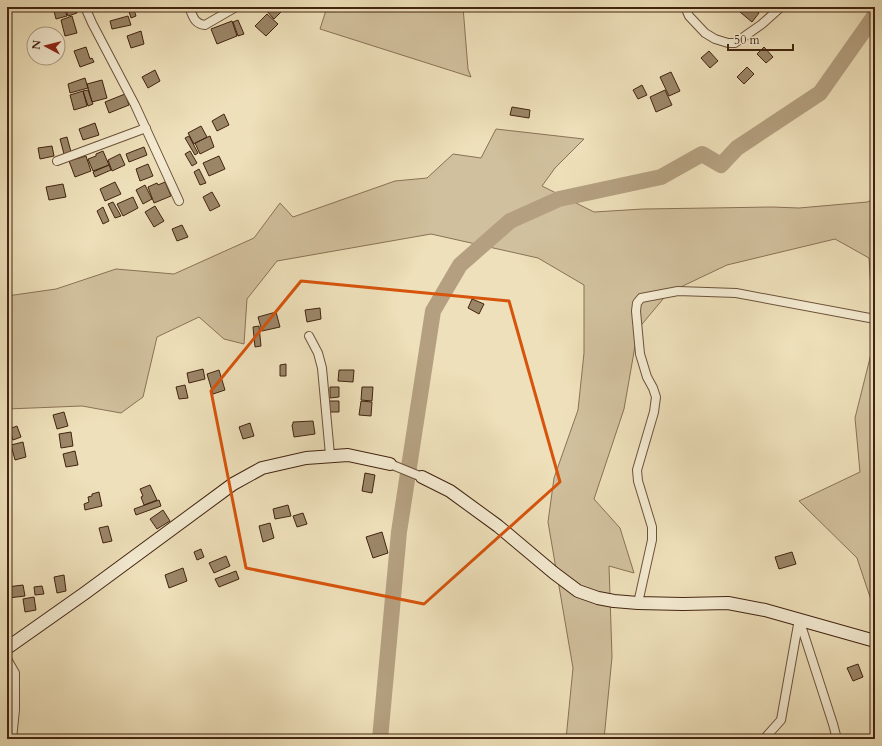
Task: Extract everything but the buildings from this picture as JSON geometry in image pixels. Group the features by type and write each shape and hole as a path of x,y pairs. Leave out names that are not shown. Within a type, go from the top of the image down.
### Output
{"street":[{"path":"85,7 146,128 179,201"},
{"path":"189,7 195,21 205,25 236,7"},
{"path":"685,7 689,16 705,33 715,39 728,43 736,43 762,24 781,7"},
{"path":"57,161 146,128"},
{"path":"638,603 652,540 652,527 638,481 637,470 654,412 656,397 647,377 640,354 636,311 637,303 641,298 678,291 736,293 875,319"},
{"path":"309,336 318,353 322,368 330,455"},
{"path":"7,648 85,594 233,484 262,468 306,458 330,455 348,455 390,464 422,477 450,491 498,526 578,591 598,598 638,603 728,603 747,606 799,619 875,641"},
{"path":"764,739 781,720 799,619"},
{"path":"799,619 833,724 836,739"},
{"path":"7,659 15,672 15,710 12,739"}],"highlighted area":[{"path":"301,281 509,301 560,482 424,604 246,568 211,391"}],"shaded area":[{"path":"327,7 463,7 468,69 471,77 320,29"},
{"path":"496,129 584,139 555,168 542,186 594,212 643,209 799,208 867,202 875,199 875,612 857,558 799,501 860,472 855,418 874,342 869,258 835,239 727,265 668,293 638,329 624,409 594,499 620,528 634,573 609,566 612,657 604,739 566,739 573,668 548,522 554,478 578,410 584,353 584,285 538,258 431,234 277,261 247,299 244,344 224,339 199,317 157,337 143,397 121,413 82,406 7,409 7,296 56,289 116,269 174,274 254,238 280,203 293,217 395,181 427,178 453,154 481,158"}],"waterway":[{"path":"380,739 399,532 433,311 460,265 510,221 559,199 661,177 702,154 721,165 737,148 820,93 875,15"}]}
